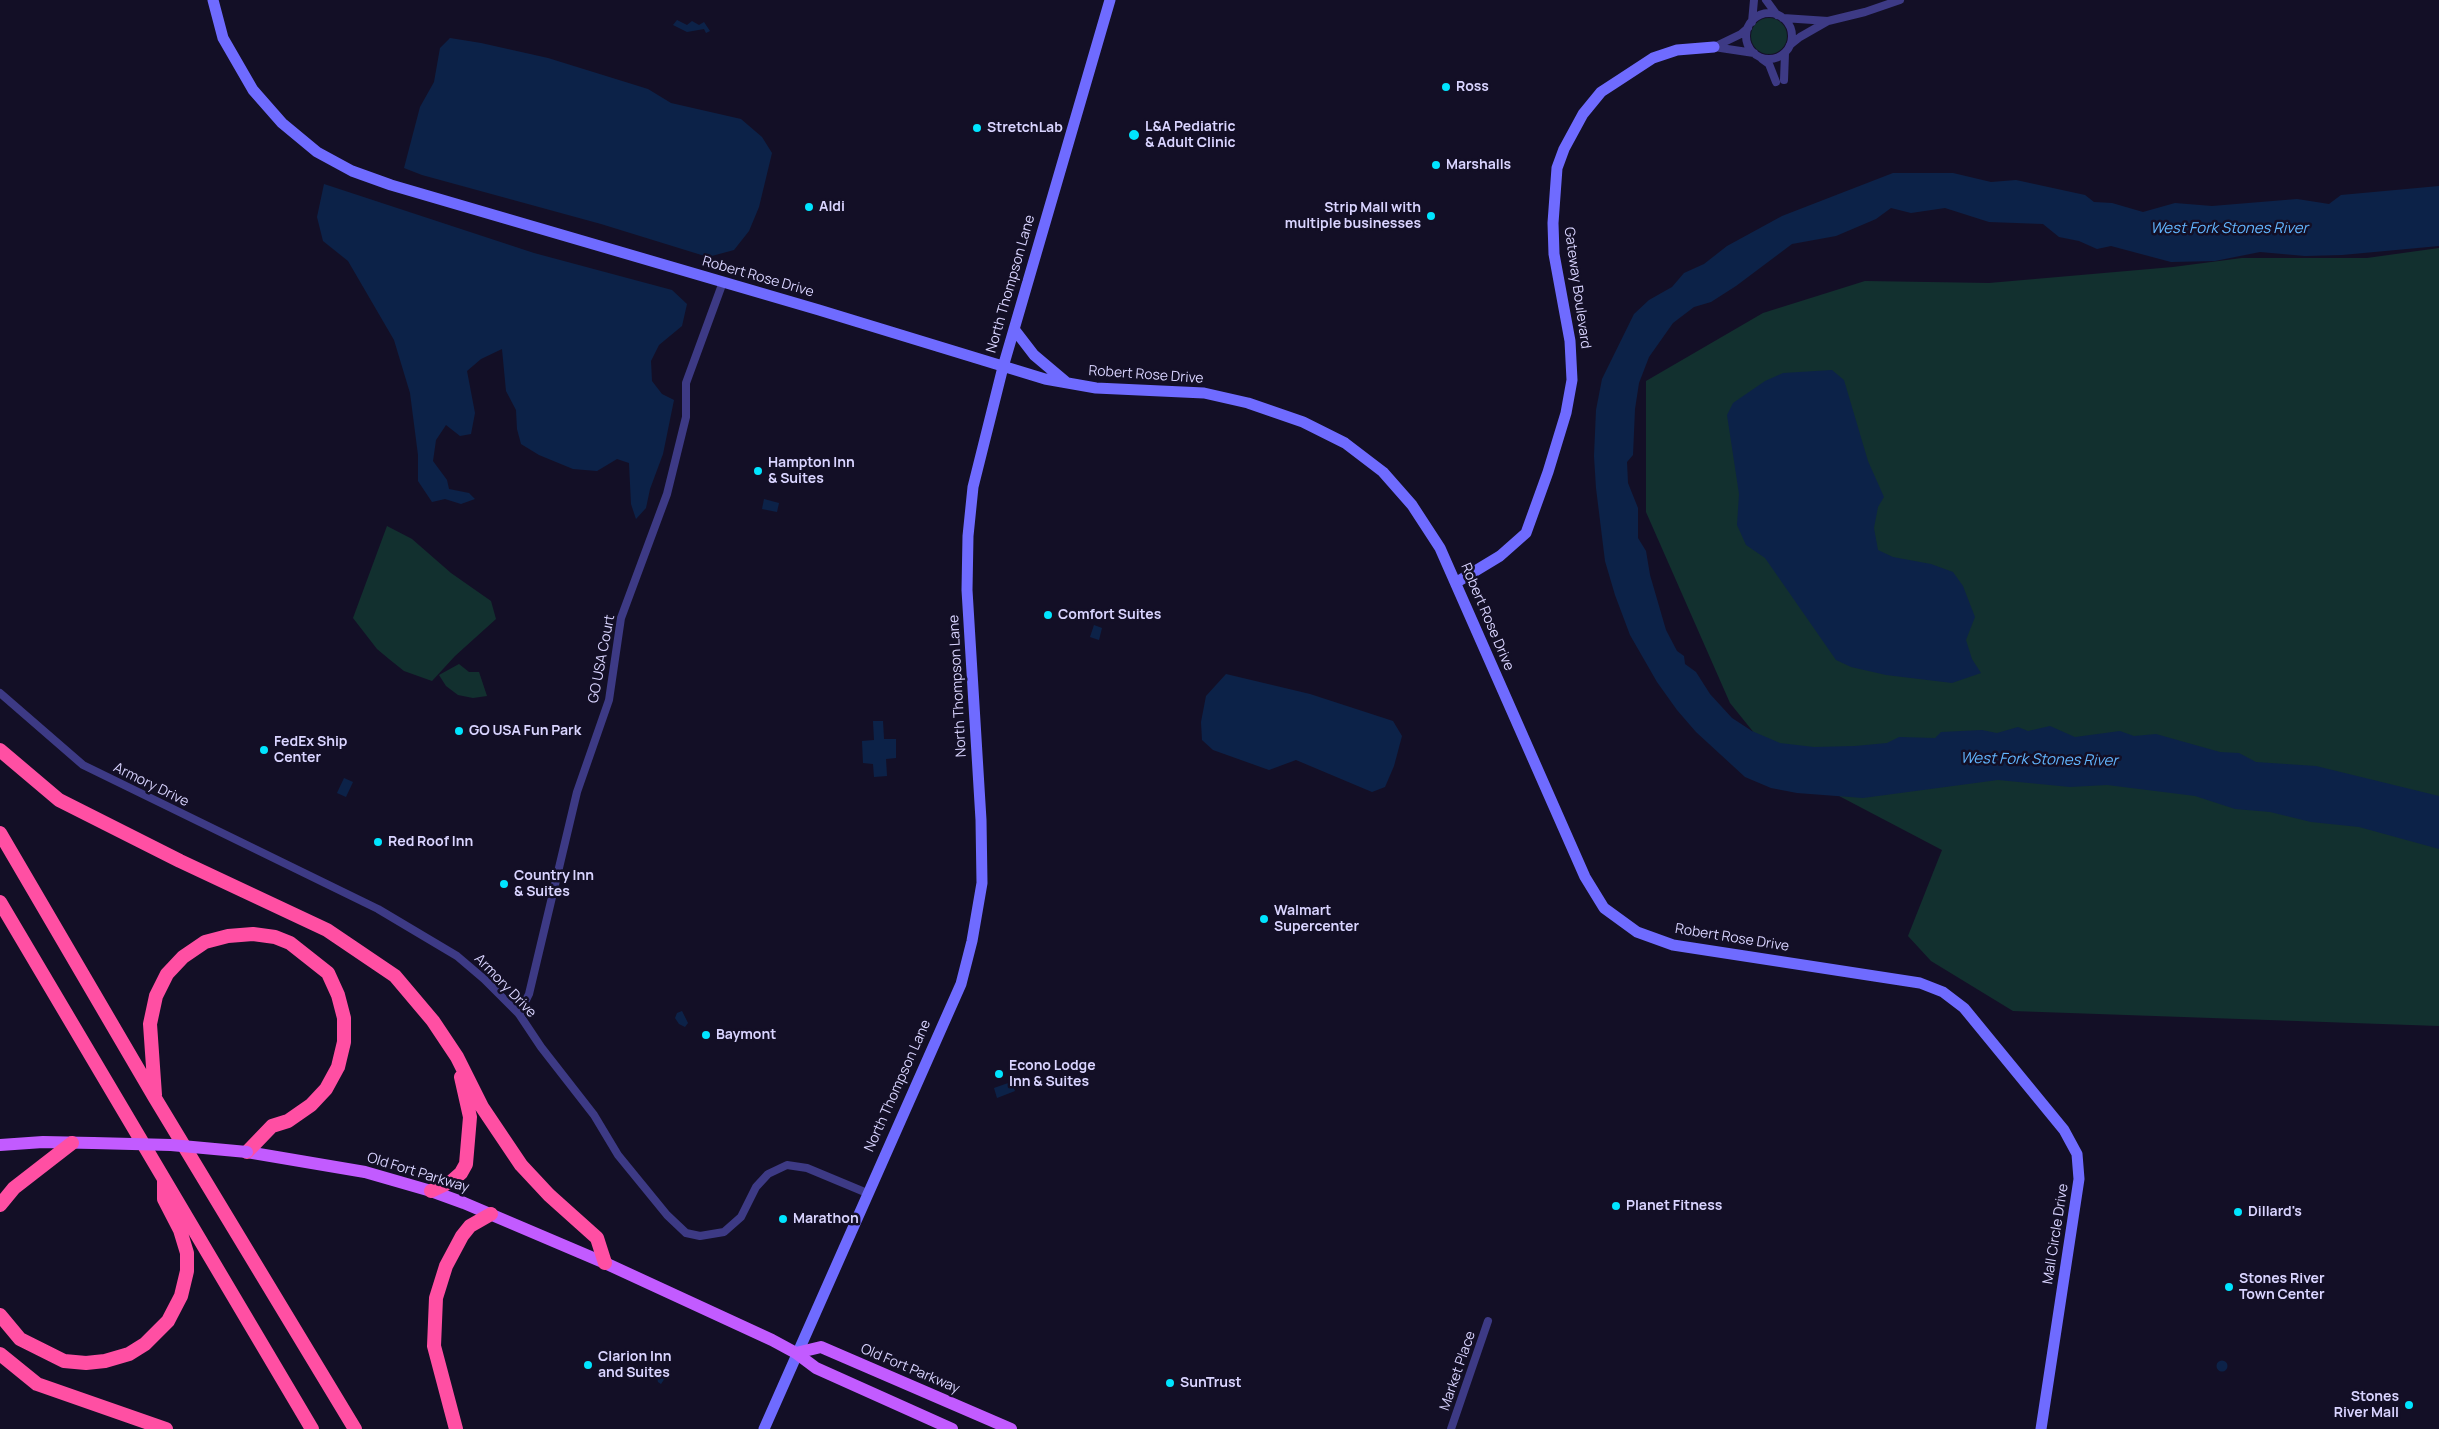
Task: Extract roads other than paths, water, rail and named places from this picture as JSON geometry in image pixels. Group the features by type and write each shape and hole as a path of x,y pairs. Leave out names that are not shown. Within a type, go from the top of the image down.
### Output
{"highway":[{"path":"0,750 59,800 180,861 327,930 395,976 433,1021 457,1057 482,1107 521,1165 549,1195 597,1238 605,1263"},
{"path":"0,833 155,1098 355,1429"},
{"path":"0,902 312,1429"},
{"path":"155,1098 150,1024 156,996 167,974 183,957 205,942 228,936 253,934 276,937 290,943 328,973 338,995 344,1018 344,1042 338,1067 326,1089 311,1105 296,1116 288,1121 272,1126 247,1152"},
{"path":"431,1191 452,1180 464,1168 469,1146 470,1117 461,1077 433,1021"},
{"path":"0,1205 14,1188 72,1143"},
{"path":"0,1315 20,1340 64,1361 86,1363 106,1361 129,1354 145,1344 168,1320 181,1296 187,1271 187,1253 180,1230 164,1199 164,1177"},
{"path":"456,1429 434,1346 436,1298 446,1266 462,1236 470,1226 492,1214"},
{"path":"0,1354 37,1384 166,1429"}],"main road":[{"name":"Old Fort Parkway","path":"0,1144 93,1143 171,1145 247,1152 336,1166 431,1191 492,1214 605,1263 796,1353 816,1368 952,1429"},
{"name":"Old Fort Parkway","path":"796,1353 821,1347 1011,1429"}],"street":[{"name":"Robert Rose Drive","path":"213,0 223,38 253,90 282,123 317,152 344,166 391,185 1045,379 1096,388 1204,393 1248,403 1303,422 1346,444 1383,472 1412,505 1440,548 1585,877 1604,908 1637,932 1673,945 1920,983 1943,992 1964,1008 2011,1065"},
{"name":"North Thompson Lane","path":"764,1429 796,1353 961,984 972,941 982,883 981,820 967,590 968,536 973,487 1003,367 1110,0"},
{"path":"1754,0 1746,39 1757,55 1769,64 1780,81 1785,53 1790,45 1800,37 1828,21 1900,0"},
{"path":"1766,0 1791,30 1790,45"},
{"path":"1714,47 1741,34 1764,13 1780,17 1828,21"},
{"path":"1714,47 1774,59 1785,53"},
{"name":"Gateway Boulevard","path":"1456,582 1500,556 1526,533 1548,472 1566,413 1572,380 1570,341 1554,254 1553,223 1557,168 1564,149 1583,114 1601,92 1653,58 1677,50 1714,47"},
{"name":"GO USA Court","path":"519,1014 529,994 577,792 609,700 621,618 667,494 686,417 686,383 723,282"},
{"path":"1014,329 1034,354 1067,383"},
{"name":"Armory Drive","path":"0,693 83,765 389,915 457,956 484,978 519,1014 541,1047 594,1115 618,1155 667,1215 686,1233 700,1236 724,1232 741,1217 756,1187 768,1174 787,1165 808,1168 867,1193"},
{"name":"Mall Circle Drive","path":"2011,1065 2064,1130 2077,1154 2080,1178 2041,1429"},
{"name":"Market Place","path":"1451,1429 1488,1321"}],"water":[{"path":"677,20 687,25 692,21 699,25 704,22 710,31 706,33 704,29 687,32 673,25"},
{"path":"450,38 548,58 648,89 671,103 741,119 762,137 772,153 759,207 749,231 734,250 708,257 601,224 422,175 404,168 420,107 434,82 440,48"},
{"name":"West Fork Stones River","path":"1893,173 1953,173 1991,182 2016,180 2085,195 2094,202 2112,203 2143,212 2175,203 2212,206 2297,199 2329,204 2341,195 2439,186 2439,246 2342,255 2305,256 2260,252 2215,261 2171,262 2111,246 2097,249 2079,241 2059,237 2043,224 1989,222 1945,208 1911,213 1891,208 1876,219 1836,236 1792,244 1736,286 1711,302 1694,307 1673,323 1649,357 1639,383 1635,409 1633,455 1627,462 1628,483 1638,508 1638,538 1646,551 1650,575 1666,630 1677,651 1684,656 1685,664 1696,672 1710,694 1732,718 1752,731 1780,743 1814,747 1855,746 1887,743 1899,737 1935,738 1941,732 1982,730 1997,733 2018,727 2028,731 2050,726 2075,737 2120,731 2134,736 2156,734 2220,752 2239,753 2256,762 2316,766 2439,796 2439,849 2359,827 2311,822 2270,812 2235,809 2195,796 2107,785 2070,787 1998,780 1863,798 1797,793 1771,788 1745,777 1696,732 1677,710 1657,682 1630,635 1605,561 1594,456 1596,410 1602,379 1634,314 1649,300 1672,287 1684,273 1704,264 1727,246 1782,216"},
{"path":"324,184 534,253 672,290 687,304 682,326 659,345 651,361 652,381 662,394 674,400 663,454 650,489 646,508 636,519 631,504 629,463 617,459 597,471 573,469 539,455 521,444 517,429 516,410 506,391 502,349 481,359 467,371 475,413 471,434 460,436 446,425 436,440 433,461 447,480 449,489 469,493 475,499 461,504 445,499 432,502 418,481 418,455 410,393 394,340 348,261 323,241 317,217"},
{"path":"1832,370 1844,380 1868,461 1884,497 1878,507 1874,528 1878,550 1893,557 1931,564 1953,572 1963,586 1975,617 1966,640 1972,659 1981,673 1952,683 1886,675 1851,667 1836,660 1765,558 1746,545 1737,525 1739,494 1727,415 1733,403 1765,381 1783,373"},
{"path":"764,499 779,503 777,512 762,509"},
{"path":"1094,625 1102,628 1099,640 1090,637"},
{"path":"1226,674 1310,694 1393,721 1402,736 1394,766 1385,787 1372,792 1296,760 1269,770 1213,750 1202,740 1201,722 1206,696"},
{"path":"873,721 883,721 884,739 896,739 896,758 886,759 887,776 874,777 873,764 863,763 862,741 874,740"},
{"path":"344,778 353,782 346,797 337,793"},
{"path":"682,1011 688,1023 685,1027 679,1024 675,1018 677,1013"},
{"path":"1011,1082 1015,1091 997,1098 994,1088"},
{"path":"2220,1361 2224,1361 2227,1366 2226,1370 2220,1371 2217,1368 2217,1364"},
{"path":"656,1367 660,1368 665,1378 661,1384 653,1373"}],"place":[{"name":"Ross","path":"1446,87"},
{"name":"StretchLab","path":"977,128"},
{"name":"L&A Pediatric & Adult Clinic","path":"1134,135"},
{"name":"Marshalls","path":"1436,165"},
{"name":"Aldi","path":"809,207"},
{"name":"Strip Mall with multiple businesses","path":"1431,216"},
{"name":"Hampton Inn & Suites","path":"758,471"},
{"name":"Comfort Suites","path":"1048,615"},
{"name":"GO USA Fun Park","path":"459,731"},
{"name":"FedEx Ship Center","path":"264,750"},
{"name":"Red Roof Inn","path":"378,842"},
{"name":"Country Inn & Suites","path":"504,884"},
{"name":"Walmart Supercenter","path":"1264,919"},
{"name":"Baymont","path":"706,1035"},
{"name":"Econo Lodge Inn & Suites","path":"999,1074"},
{"name":"Planet Fitness","path":"1616,1206"},
{"name":"Dillard's","path":"2238,1212"},
{"name":"Marathon","path":"783,1219"},
{"name":"Stones River Town Center","path":"2229,1287"},
{"name":"Clarion Inn and Suites","path":"588,1365"},
{"name":"SunTrust","path":"1170,1383"},
{"name":"Stones River Mall","path":"2409,1405"}]}
